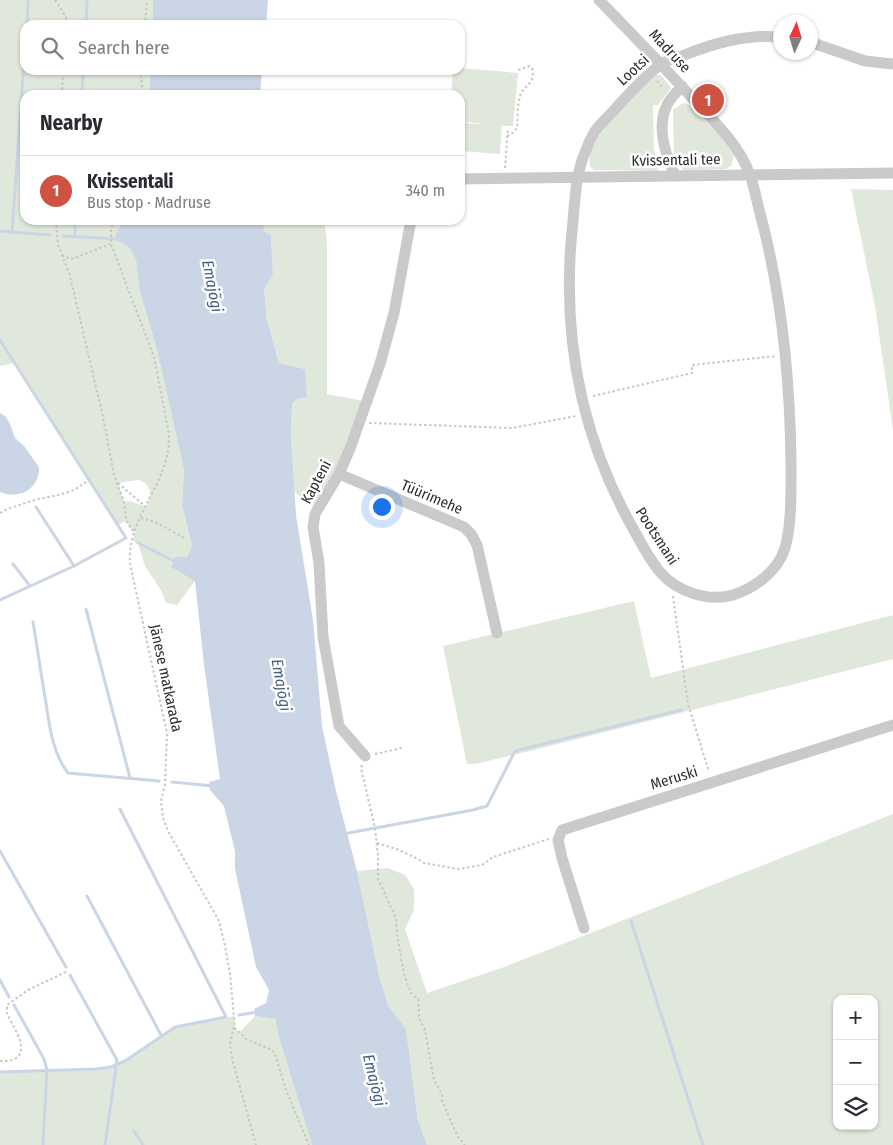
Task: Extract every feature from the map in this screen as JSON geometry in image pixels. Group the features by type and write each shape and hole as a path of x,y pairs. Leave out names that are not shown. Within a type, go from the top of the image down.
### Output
{"street":[{"name":"Madruse","path":"599,0 662,64 732,142 750,174"},
{"name":"Lootsi","path":"578,177 584,154 596,130 633,89 662,64 709,45 748,37 773,37"},
{"path":"818,45 865,61 893,64"},
{"path":"675,175 665,150 663,118 667,104 682,86"},
{"name":"Kvissentali tee","path":"465,179 893,172"},
{"name":"Pootsmani","path":"578,177 571,234 568,282 574,358 581,399 596,449 616,497 659,571 673,584 697,595 717,597 727,596 754,586 772,570 784,548 787,533 791,476 786,355 768,243 750,174"},
{"name":"Kapteni","path":"365,756 339,726 323,637 319,563 314,527 315,514 339,474 380,364 394,313 411,225"},
{"name":"Tüürimehe","path":"339,474 464,527 471,534 476,545 497,633"},
{"name":"Meruski","path":"560,836 562,830 893,725"},
{"path":"560,836 558,840 562,858 584,928"}],"path":[{"path":"55,0 67,20"},
{"path":"145,20 147,0"},
{"path":"507,136 517,128 520,94 534,76 532,68 529,66 516,70"},
{"path":"62,90 63,75"},
{"path":"141,75 142,90"},
{"path":"504,178 508,128"},
{"path":"56,225 58,245 69,273 103,417 114,475 124,502 126,520 130,529 135,532"},
{"name":"Jänese matkarada","path":"112,225 111,244 154,356 167,423 169,446 166,465 135,532 130,554 132,573 167,733 165,785 161,801 163,818 168,831 218,921 230,974 236,1028 233,1030 230,1045 256,1145"},
{"path":"62,255 70,259 75,258 111,244"},
{"path":"581,399 692,373 692,365 786,355"},
{"path":"359,422 512,428 585,414"},
{"path":"0,512 38,499 74,490 89,480"},
{"path":"118,483 146,507"},
{"path":"141,518 155,522 186,539"},
{"path":"673,584 673,597 688,704 712,782"},
{"path":"402,748 365,756 360,768 376,828 378,879 396,918 404,974 411,993 418,999 420,1008 418,1018 426,1030 434,1080 442,1094 442,1101 458,1137 465,1145"},
{"path":"378,843 399,850 424,863 458,869 482,865 493,857 560,836"},
{"path":"0,1061 13,1060 19,1055 21,1048 20,1038 7,1012 7,1005 28,990 68,971"},
{"path":"236,1028 246,1039 272,1050 275,1054 286,1090 308,1145"}],"shaded area":[{"path":"0,0 153,0 153,20 20,20 20,75 150,75 149,90 20,90 20,225 120,225 116,234 130,248 136,260 140,292 157,350 184,470 182,505 192,546 187,557 195,581 177,605 166,603 162,592 145,566 138,544 133,541 135,532 126,521 118,525 15,363 0,366","holes":["138,480 146,484 150,495 146,507 130,501 124,502 118,483"]},
{"path":"465,68 518,73 513,126 502,126 500,154 465,151 465,123 484,124 465,122 465,90 451,90 453,75 465,75"},
{"path":"654,75 661,75 671,88 658,105 653,105 654,151 660,159 660,167 657,171 594,170 590,166 590,155 603,130 624,105"},
{"path":"683,103 688,104 725,141 733,155 731,166 726,169 685,171 674,163 673,110"},
{"path":"851,189 893,190 893,430 875,306"},
{"path":"263,225 325,225 327,242 327,394 364,401 336,471 316,507 310,506 294,491 291,437 292,404 298,398 305,369 279,363 267,320 264,290 273,274 271,236 264,231"},
{"path":"634,601 651,678 893,615 893,659 534,750 475,764 467,764 443,646"},
{"path":"893,814 893,1145 427,1145 418,1120 406,1029 388,1005 379,975 357,871 388,868 405,875 414,889 414,910 405,929 427,993 507,966"},
{"path":"234,1016 235,1028 239,1033 255,1016 275,1019 312,1145 0,1145 0,1072 111,1067 125,1061 175,1027"}],"water":[{"path":"153,0 268,0 266,20 153,20"},
{"path":"150,75 262,75 260,90 149,90"},
{"name":"Emajõgi","path":"120,225 263,225 264,231 271,235 273,274 264,290 267,320 279,363 305,369 307,397 298,398 292,404 291,437 296,515 313,620 322,726 336,791 357,871 379,975 388,1005 406,1029 418,1120 427,1145 312,1145 275,1019 255,1016 254,1009 266,1003 269,990 256,967 235,869 235,851 224,806 210,790 209,782 220,779 204,665 195,581 171,567 175,557 187,557 192,546 182,505 184,470 157,350 140,292 136,260 130,248 115,239"},
{"path":"0,413 5,416 10,424 15,438 24,446 39,467 36,481 32,487 27,491 14,495 0,492"}],"waterway":[{"path":"27,20 28,0"},
{"path":"86,20 87,0"},
{"path":"22,90 23,75"},
{"path":"82,90 83,75"},
{"path":"12,232 20,119"},
{"path":"75,225 75,236"},
{"path":"0,231 50,235"},
{"path":"63,236 117,239"},
{"path":"0,340 126,538 74,566 0,600"},
{"path":"36,507 74,566"},
{"path":"138,543 176,562"},
{"path":"13,564 30,586"},
{"path":"86,609 130,778"},
{"path":"33,622 51,734 57,754 68,773 159,781"},
{"path":"343,834 487,806 515,751 681,710"},
{"path":"172,782 213,786"},
{"path":"0,1072 111,1067 125,1061 175,1027 226,1017 120,809"},
{"path":"0,851 66,967"},
{"path":"87,896 161,1035"},
{"path":"631,921 703,1145"},
{"path":"70,975 117,1060 105,1145"},
{"path":"0,980 9,997"},
{"path":"14,1005 44,1059 47,1070 43,1145"},
{"path":"239,1015 258,1012"},
{"path":"134,1131 143,1145"}],"place":[{"name":"Kvissentali","path":"708,100"}]}
